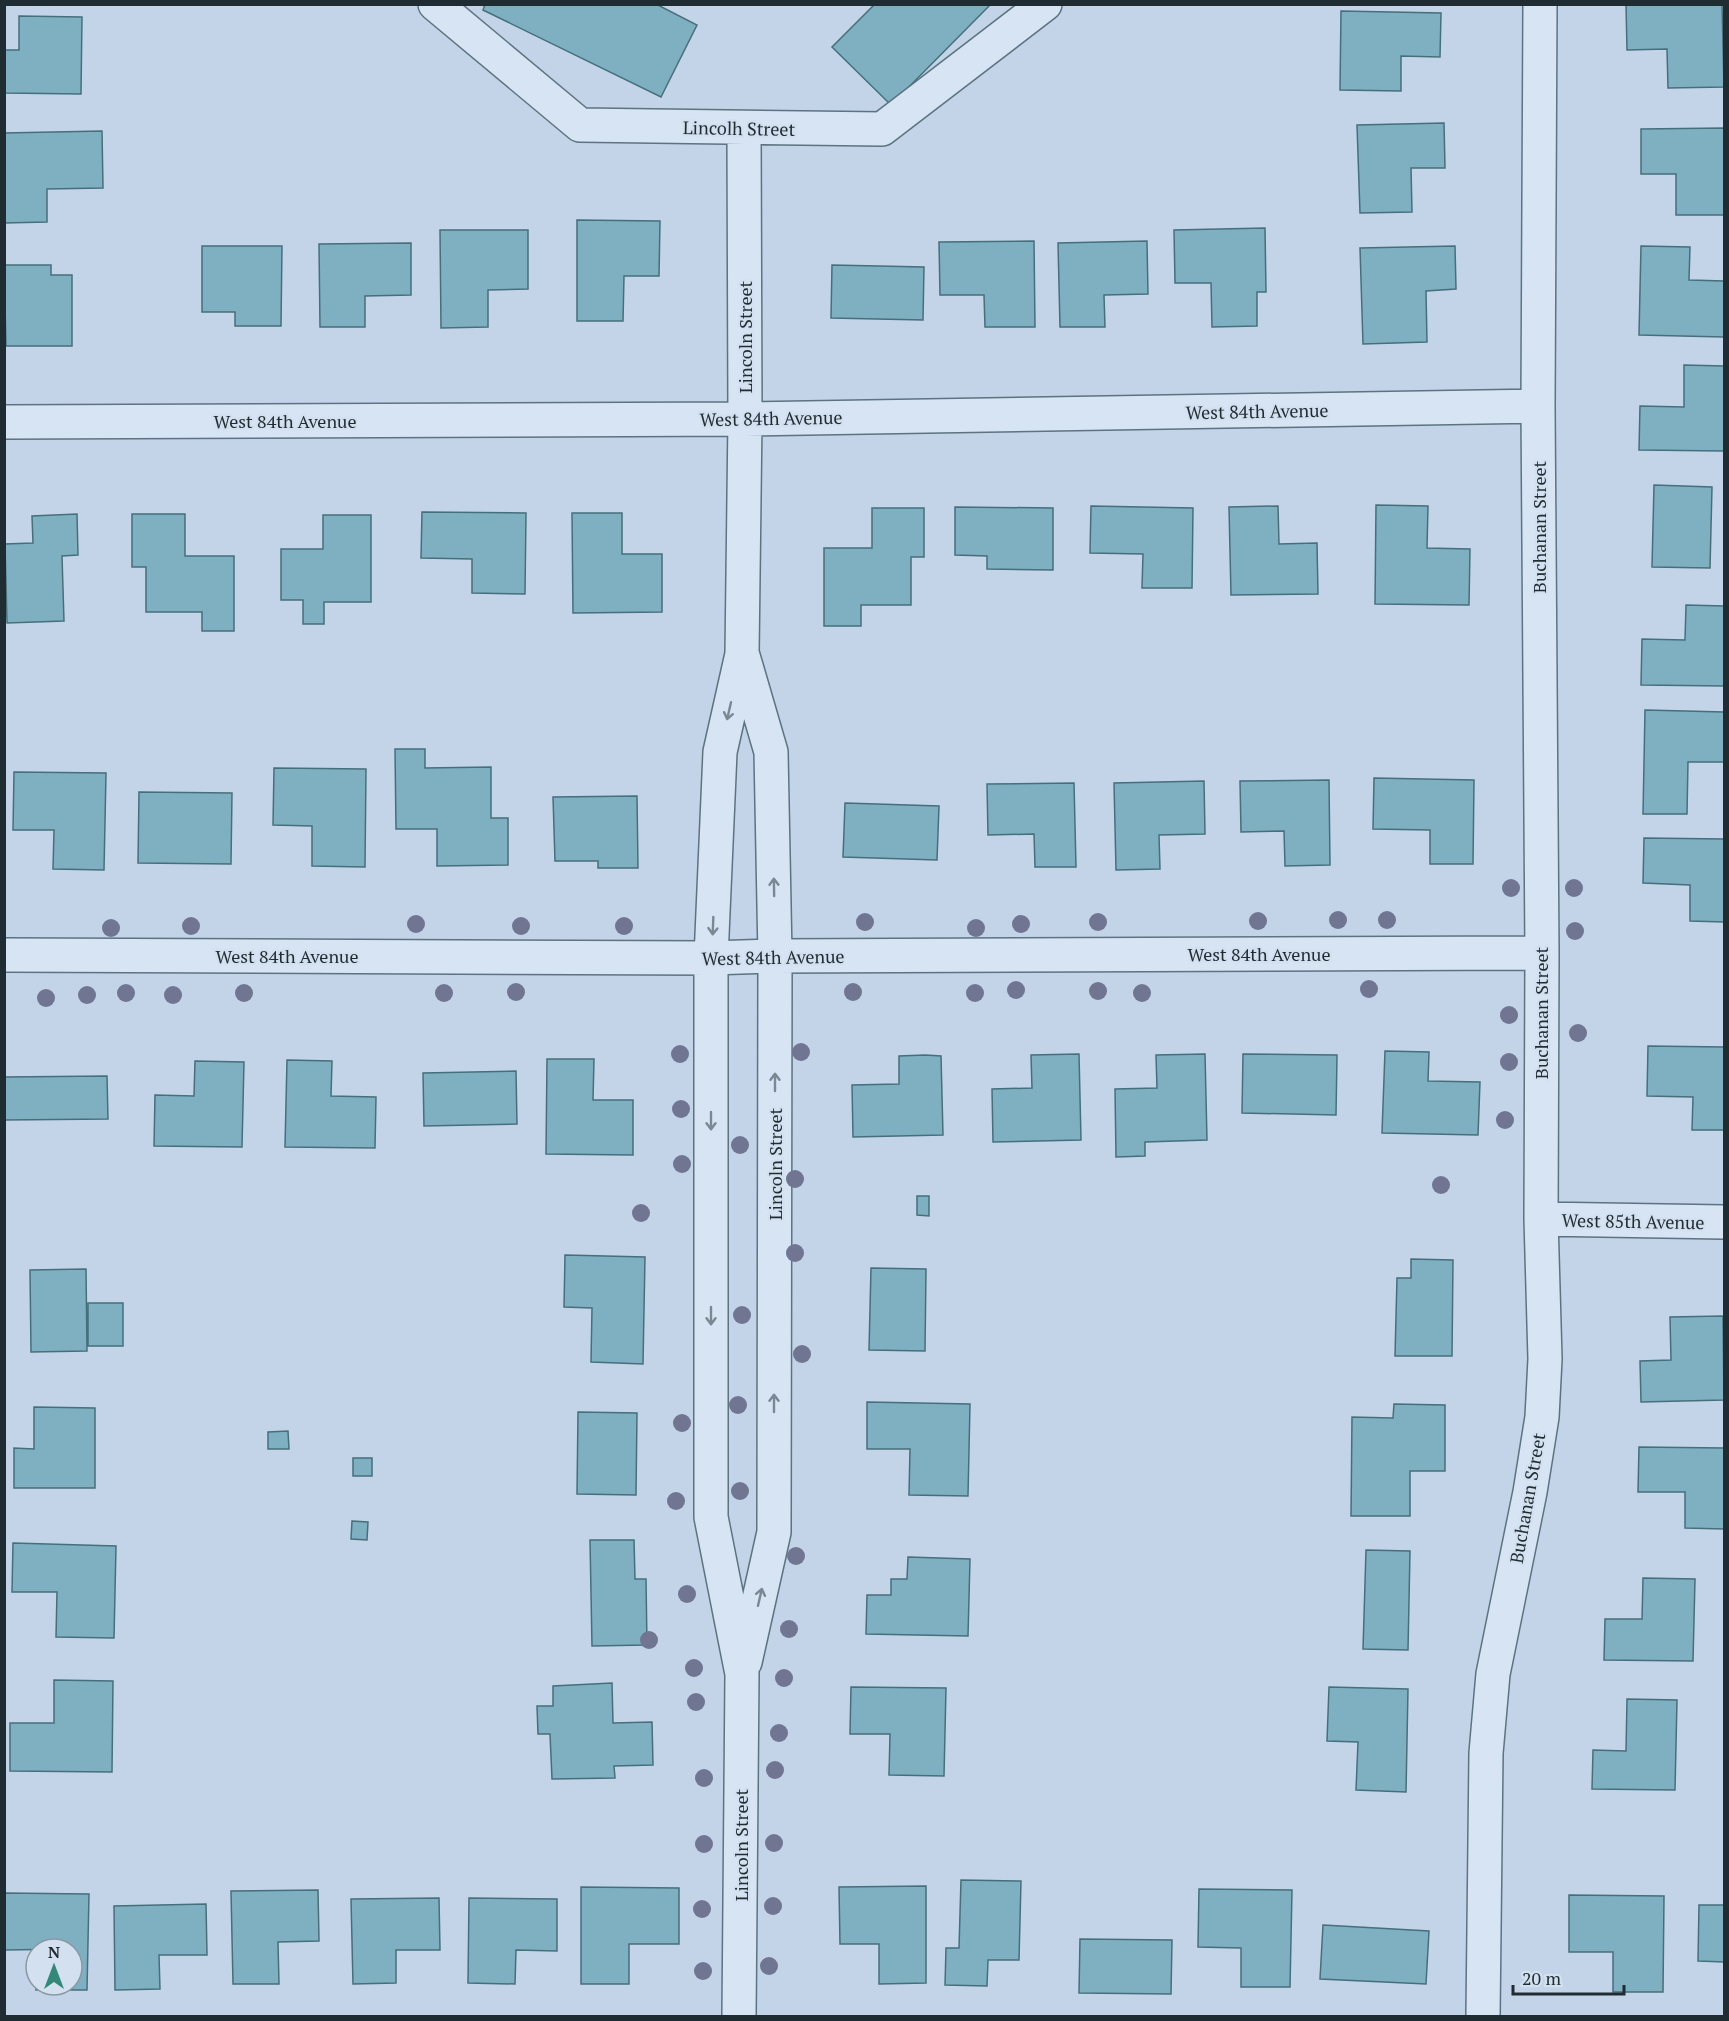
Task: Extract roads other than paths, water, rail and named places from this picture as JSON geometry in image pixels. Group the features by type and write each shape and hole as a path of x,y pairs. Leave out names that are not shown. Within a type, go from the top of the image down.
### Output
{"street":[{"name":"Lincolh Street","path":"435,4 580,125 882,129 1046,4"},
{"name":"Buchanan Street","path":"1483,2016 1486,1753 1493,1674 1530,1492 1542,1417 1545,1359 1541,1219 1542,953 1538,406 1540,4"},
{"name":"Lincoln Street","path":"739,2016 742,1674 711,1517 711,958 720,752 742,654 745,419 744,128"},
{"name":"West 84th Avenue","path":"4,422 745,419 1538,406"},
{"name":"Lincoln Street","path":"742,654 771,752 776,956 774,1532 742,1674"},
{"name":"West 84th Avenue","path":"4,955 711,958 1542,953"},
{"name":"West 85th Avenue","path":"1541,1219 1725,1222"}]}
